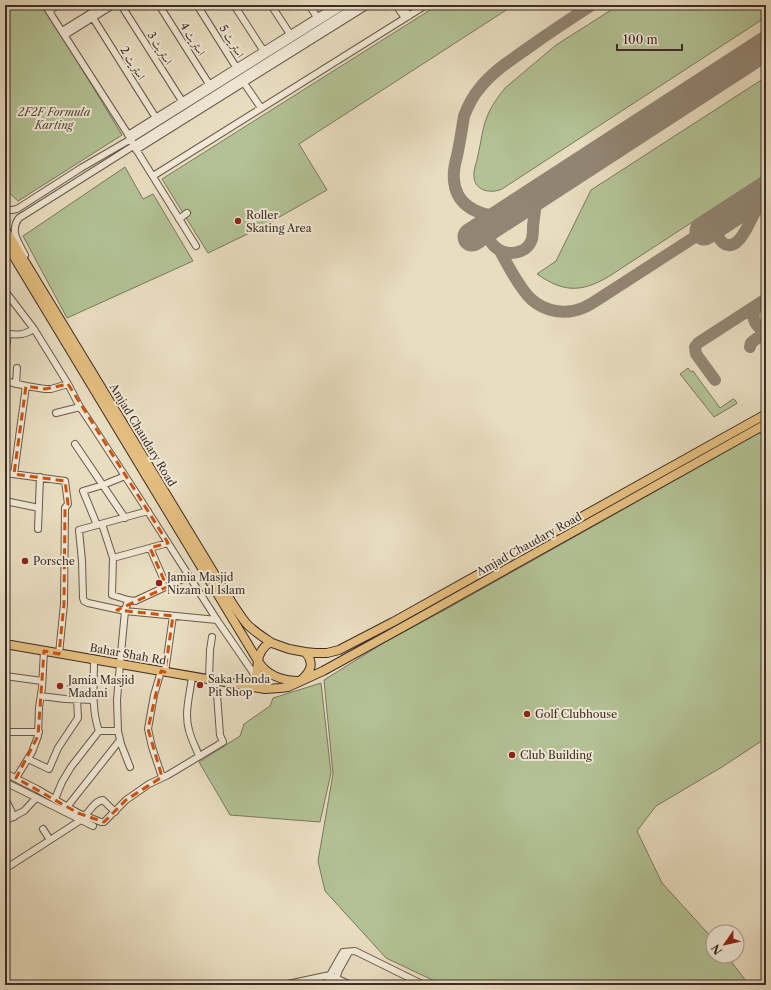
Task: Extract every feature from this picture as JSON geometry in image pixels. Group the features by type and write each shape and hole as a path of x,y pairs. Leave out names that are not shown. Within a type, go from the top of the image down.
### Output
{"main road":[{"name":"Amjad Chaudary Road","path":"5,229 234,606 253,630 272,643"},
{"name":"Amjad Chaudary Road","path":"5,242 258,661"},
{"name":"Amjad Chaudary Road","path":"246,686 264,689 288,687 323,671 763,424 766,414"},
{"name":"Amjad Chaudary Road","path":"305,652 328,653 350,645 763,424"},
{"path":"246,686 253,682 256,678 258,661 259,656 263,648 272,643 289,649 305,652 310,658 311,666 309,672 300,681 286,680 264,669 258,661"},
{"name":"Bahar Shah Rd","path":"5,644 246,686"}],"street":[{"path":"58,5 47,8 196,246"},
{"path":"64,33 104,5"},
{"path":"64,33 93,18 113,5"},
{"name":"اسٹریٹ 3","path":"122,5 182,101"},
{"name":"اسٹریٹ 4","path":"159,5 209,84"},
{"name":"اسٹریٹ 5","path":"197,5 236,67"},
{"path":"234,5 263,50"},
{"path":"271,5 290,34"},
{"path":"309,5 317,17"},
{"path":"129,137 182,101 337,5"},
{"path":"5,210 17,209 129,137 345,5"},
{"path":"135,148 357,5"},
{"path":"42,289 15,235 14,230 19,218 244,83 368,5"},
{"path":"396,5 407,17"},
{"path":"402,5 407,17"},
{"path":"152,176 426,5"},
{"name":"اسٹریٹ 2","path":"93,18 156,118"},
{"path":"244,83 261,108"},
{"path":"179,219 187,213"},
{"path":"5,291 7,298 34,329 124,476 256,678"},
{"path":"5,349 8,334 19,335 34,329"},
{"path":"5,366 6,359"},
{"path":"16,384 17,368"},
{"path":"5,381 45,389 51,389 68,384"},
{"path":"14,474 26,386"},
{"path":"56,413 80,406"},
{"path":"75,444 125,518"},
{"path":"5,473 65,481 68,504 65,508 64,604 60,654"},
{"path":"124,476 83,492 99,524 113,558 112,595 135,602 189,576"},
{"path":"38,529 40,477"},
{"path":"5,501 39,508"},
{"path":"148,511 79,530 84,601 125,611 217,620"},
{"path":"113,558 168,543"},
{"path":"150,548 167,587"},
{"path":"128,600 125,611 117,700 118,731 130,767"},
{"path":"162,777 148,729 154,695 163,672 173,616"},
{"path":"5,782 36,798 83,818 104,822 126,800 140,790 223,742 220,735 213,680 210,650 212,637"},
{"path":"16,778 37,742 39,732 39,707 44,651"},
{"path":"94,660 94,700 96,723 99,731"},
{"path":"5,676 42,681"},
{"path":"192,677 187,720 188,729 199,756"},
{"path":"41,696 94,700"},
{"path":"28,759 49,769 58,748 78,718 77,699"},
{"path":"99,731 118,731"},
{"path":"55,799 62,782 71,767 99,731"},
{"path":"5,732 39,732"},
{"path":"67,807 120,740"},
{"path":"5,773 55,799 78,813 94,826"},
{"path":"5,798 14,817"},
{"path":"5,821 24,811 36,798"},
{"path":"5,869 83,818 96,802 103,800 115,812"},
{"path":"43,829 50,840"},
{"path":"327,985 333,976 343,952 352,951 424,985"},
{"path":"333,976 334,985"},
{"path":"283,985 333,976 351,985"}],"highlighted area":[{"path":"68,384 168,543 150,548 167,587 117,610 173,616 165,672 161,671 148,729 162,777 126,800 104,822 78,813 16,778 38,736 44,651 59,654 64,604 65,508 68,504 65,481 14,474 26,386 45,389"}],"green space":[{"name":"2F2F Formula Karting","path":"5,5 43,5 122,135 18,201 5,189"},
{"path":"438,5 514,5 299,144 327,190 260,228 208,253 162,179"},
{"path":"619,5 766,5 766,17 502,189 489,191 480,188 475,182 474,174 485,122 495,102 505,88 556,45"},
{"path":"766,77 766,174 608,277 589,286 580,288 564,287 546,280 537,274 556,261 591,190"},
{"path":"125,167 143,199 153,194 193,261 67,318 23,236"},
{"path":"688,368 691,372 693,371 720,408 733,399 737,403 714,417 680,374"},
{"path":"759,433 766,435 766,738 722,767 656,806 637,831 662,883 705,930 705,964 733,964 749,985 443,985 386,958 325,891 318,861 333,774 324,680 385,642"},
{"path":"321,683 331,773 320,822 230,815 199,762 240,736 244,724 270,706 273,698"}],"taxiway":[{"path":"502,217 477,212 470,208 459,197 456,189 454,168 464,116 470,102 477,92 496,72 508,62 592,5"},
{"path":"502,217 493,229 491,235 490,239 494,246 499,250 510,253 515,253 526,248 532,239 536,202 538,196 542,192"},
{"path":"753,200 733,209 716,223 717,234 723,243 728,245 734,244 743,235 756,210 766,197"},
{"path":"500,251 518,283 531,299 543,307 563,312 576,310 592,304 704,231"},
{"path":"715,380 696,354 695,347 698,343 766,299"},
{"path":"758,304 754,312 754,319 760,328 766,329"},
{"path":"750,347 751,343 761,335 759,327"}],"runway":[{"path":"472,237 766,46"},
{"path":"704,231 766,191"}],"place":[{"name":"Roller Skating Area","path":"238,221"},
{"name":"Porsche","path":"25,561"},
{"name":"Jamia Masjid Nizam ul Islam","path":"159,583"},
{"name":"Saka Honda Pit Shop","path":"200,685"},
{"name":"Jamia Masjid Madani","path":"60,686"},
{"name":"Golf Clubhouse","path":"527,714"},
{"name":"Club Building","path":"512,755"}]}
